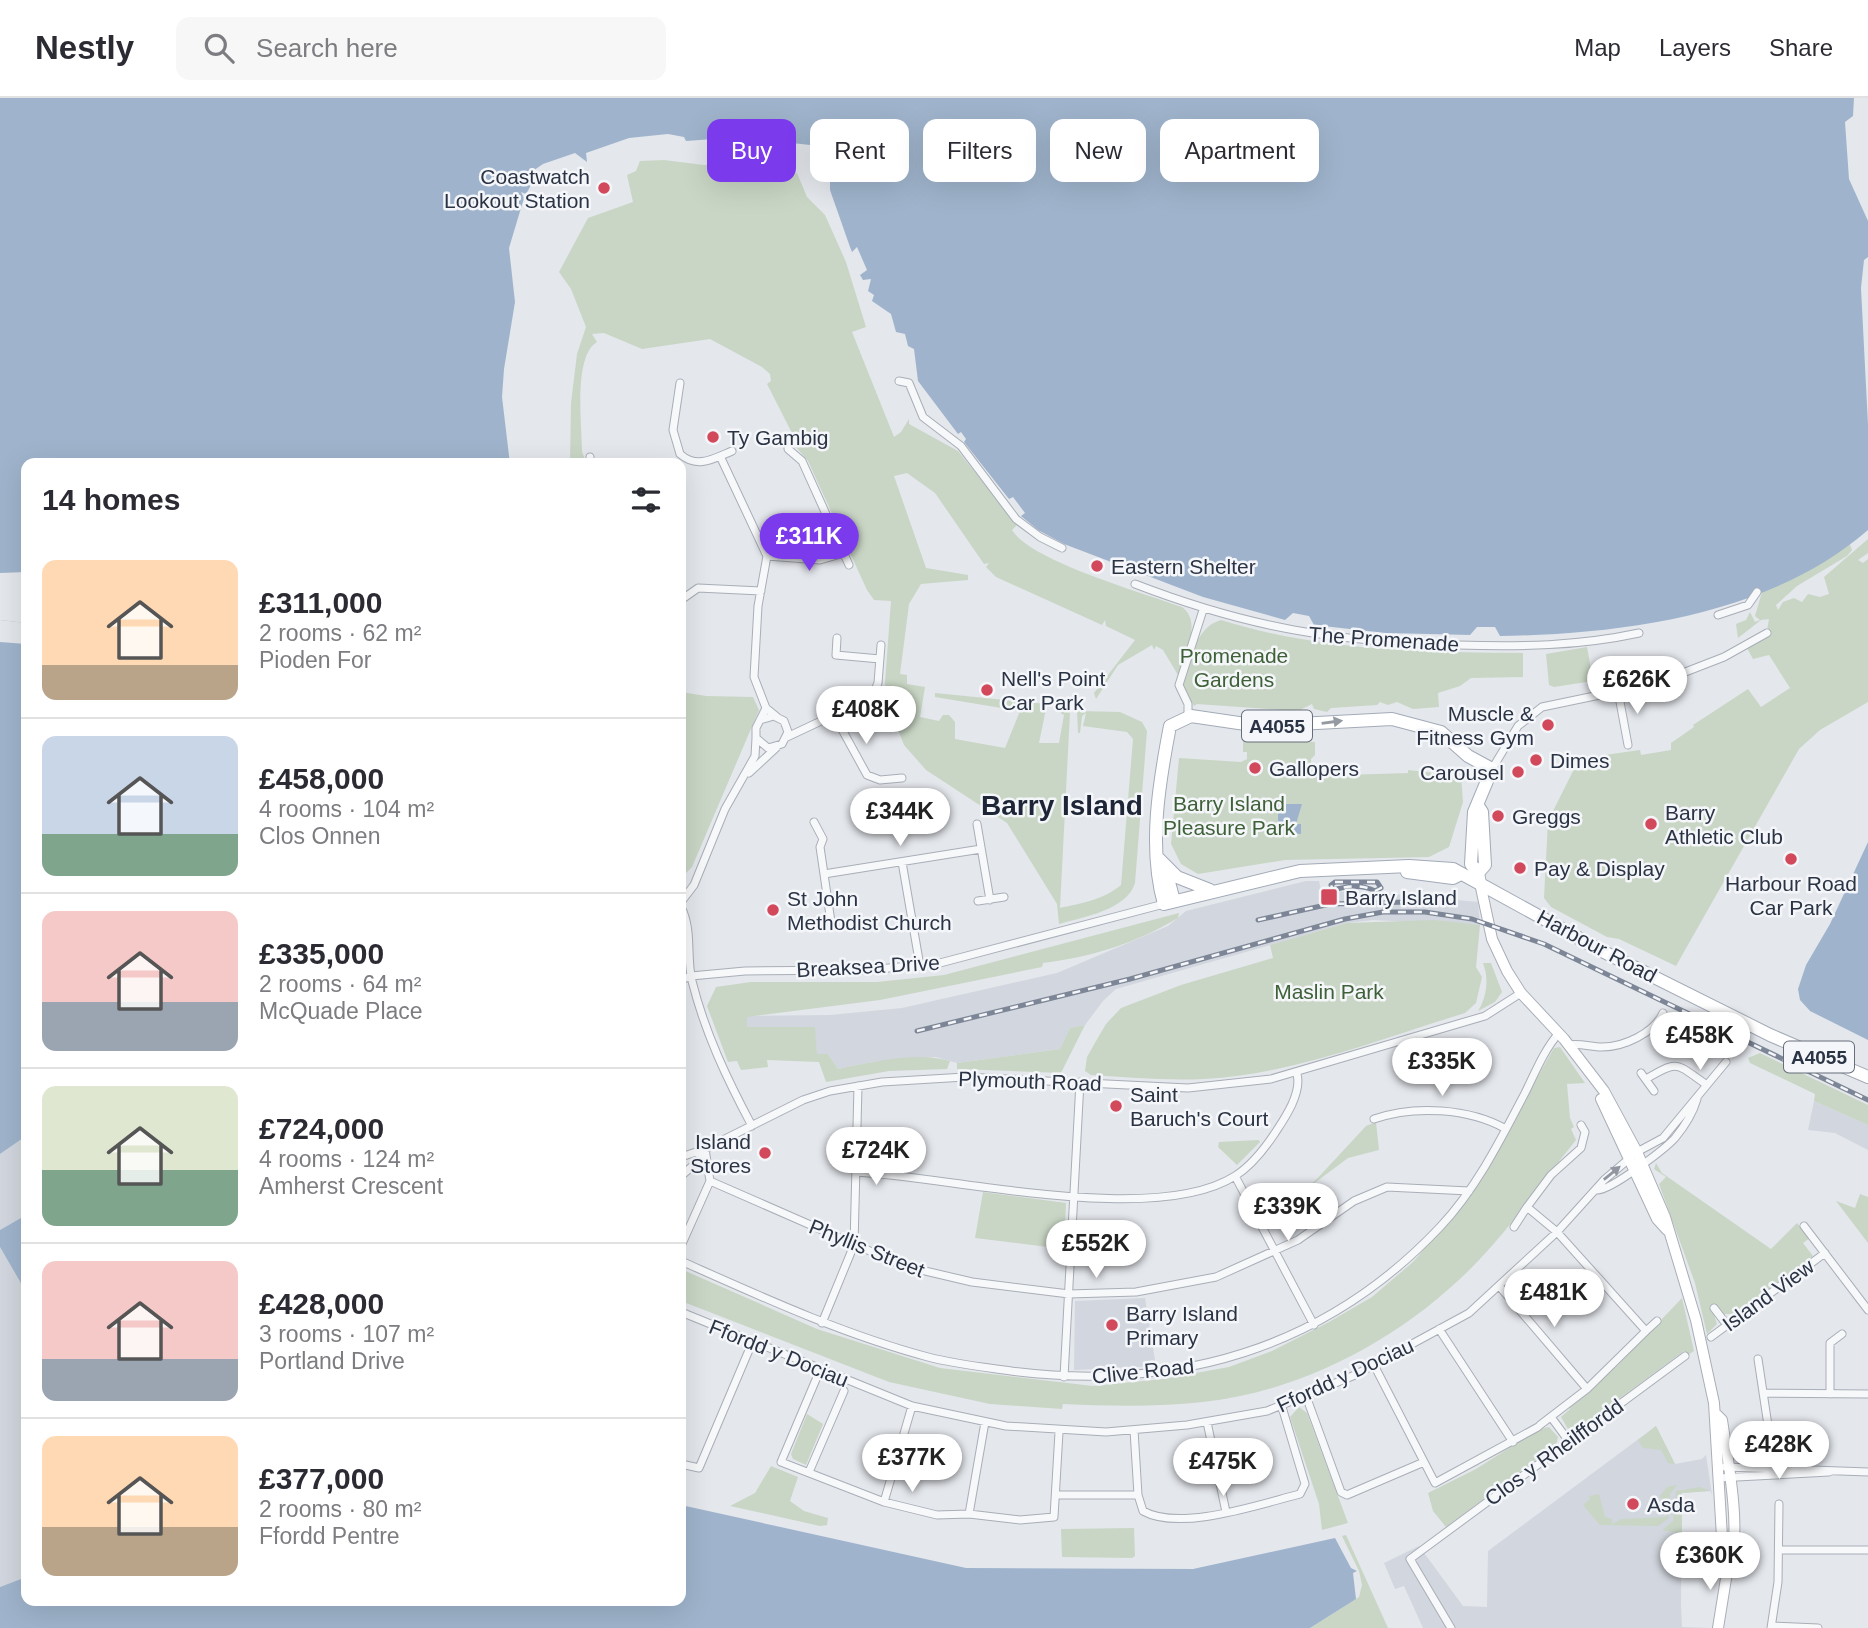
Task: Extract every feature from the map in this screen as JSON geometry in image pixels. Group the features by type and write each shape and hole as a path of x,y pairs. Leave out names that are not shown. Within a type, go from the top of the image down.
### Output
{"main road":[{"path":"1169,902 1159,887 1162,862 1157,824 1170,726 1188,716"},
{"name":"A4055","path":"1188,716 1280,727 1392,719 1441,732 1468,756 1492,769"},
{"path":"1479,878 1471,864 1472,822 1492,769"},
{"path":"1162,862 1184,881 1212,890"},
{"name":"A4055","path":"1169,902 1212,890 1317,869 1399,869 1436,877 1453,878 1461,874 1479,878"},
{"name":"Harbour Road","path":"1479,878 1604,952 1770,1035 1868,1077"}],"street":[{"path":"900,381 909,383 923,417 961,446 1021,524 1062,548"},
{"path":"680,383 673,430 680,454 695,462 732,451"},
{"path":"786,447 802,461 849,565"},
{"path":"720,456 767,556 761,591 754,677 766,708 796,730"},
{"path":"767,556 820,560 844,553"},
{"name":"The Promenade","path":"1135,583 1203,610 1293,632 1393,643 1541,646 1639,633"},
{"path":"686,596 698,588 761,591"},
{"path":"1718,615 1748,605 1758,592"},
{"path":"1188,716 1188,704 1179,685 1203,610"},
{"path":"1492,769 1514,731 1535,711 1557,702 1645,687 1682,675 1724,657 1767,633"},
{"path":"837,638 835,655 880,659"},
{"path":"741,781 796,730 872,697 878,683 881,645"},
{"path":"1618,691 1628,746"},
{"path":"686,896 694,886 715,832 757,754 756,728 766,708"},
{"path":"833,713 867,775 880,780 902,778"},
{"path":"760,720 777,717"},
{"path":"786,725 787,737"},
{"path":"756,738 764,746 780,746"},
{"path":"814,822 823,839 820,847 831,922"},
{"path":"977,824 990,900"},
{"path":"824,874 981,849"},
{"path":"902,862 920,966"},
{"path":"1479,878 1492,939 1521,993 1559,1033 1604,1091 1665,1216 1667,1230 1693,1309 1716,1414 1722,1420 1723,1554 1729,1560 1718,1628"},
{"path":"978,901 1004,897"},
{"name":"Breaksea Drive","path":"686,978 755,970 868,970 920,966 971,957 1169,902"},
{"path":"686,920 691,976 717,1058 752,1126"},
{"name":"Plymouth Road","path":"686,1155 705,1149 803,1100 858,1086 936,1077 1188,1088 1247,1083 1297,1074 1485,1016 1521,993"},
{"path":"1569,1045 1620,1045 1636,1038 1660,1019 1663,1013"},
{"name":"Clive Road","path":"686,1263 822,1323 930,1358 1064,1377 1104,1378 1192,1367 1265,1348 1314,1325 1358,1298 1401,1264 1442,1226 1469,1191 1506,1129 1549,1046 1559,1033"},
{"path":"1636,1161 1663,1139 1726,1062"},
{"path":"1654,1091 1644,1076 1670,1065 1678,1065 1707,1085"},
{"path":"856,1172 897,1174 1074,1197 1165,1196 1205,1188 1235,1176 1258,1156 1282,1123 1292,1103 1297,1074"},
{"path":"1064,1377 1080,1082"},
{"path":"822,1323 853,1245 858,1086"},
{"path":"1374,1119 1413,1112 1451,1112 1485,1117 1506,1129"},
{"path":"1514,1227 1551,1175 1581,1148 1585,1132 1581,1125"},
{"path":"686,1172 705,1149"},
{"path":"686,1235 710,1181 705,1149"},
{"name":"Ffordd y Dociau","path":"1597,1190 1602,1191 1636,1161"},
{"name":"Ffordd y Dociau","path":"686,1316 912,1406 985,1422 1059,1432 1134,1430 1207,1422 1282,1407 1374,1365 1469,1313 1557,1232 1597,1190 1598,1185 1636,1161"},
{"path":"1235,1176 1314,1325"},
{"name":"Phyllis Street","path":"710,1181 853,1245 937,1276 1069,1294 1136,1292 1216,1277 1276,1251 1373,1191 1402,1186 1469,1191"},
{"path":"1527,1207 1557,1232 1646,1331"},
{"path":"1804,1226 1868,1310"},
{"name":"Island View","path":"1712,1337 1825,1253"},
{"path":"1500,1287 1587,1389"},
{"path":"1714,1308 1727,1325"},
{"path":"1374,1365 1437,1484 1551,1418 1587,1389 1657,1321"},
{"path":"1438,1329 1513,1442"},
{"path":"1830,1394 1830,1343 1842,1334"},
{"path":"686,1465 699,1468 752,1343"},
{"name":"Clos y Rheilffordd","path":"1451,1628 1410,1559 1685,1356"},
{"path":"1758,1359 1769,1432"},
{"path":"820,1370 781,1462 884,1502 937,1516 969,1514 1020,1520 1049,1520 1054,1517 1059,1432"},
{"path":"809,1472 844,1391"},
{"path":"1763,1393 1868,1394"},
{"path":"1306,1396 1342,1492 1347,1495 1424,1462"},
{"path":"884,1502 912,1406"},
{"path":"1134,1430 1138,1495 1143,1511 1152,1515 1184,1518 1226,1512 1300,1494 1304,1490 1305,1484 1282,1407"},
{"path":"1551,1418 1569,1440"},
{"path":"969,1514 985,1422"},
{"path":"1207,1422 1226,1512"},
{"path":"1723,1472 1868,1472"},
{"path":"1056,1495 1138,1495"},
{"path":"1779,1504 1779,1550 1772,1627 1818,1628"},
{"path":"1779,1550 1868,1550"}],"shaded area":[{"path":"1306,881 1319,881 1321,891 1384,893 1478,902 1480,925 1373,920 1347,923 1116,989 1085,1025 1070,1028 1060,1049 957,1063 936,1057 872,1062 838,1069 828,1054 817,1055 814,1027 746,1027 747,1016 830,1015 902,1008 1057,973 1168,926 1186,911"},
{"path":"1814,1101 1868,1125 1868,1150 1835,1133 1808,1130"},
{"path":"21,1139 21,1218 0,1230 0,1154"},
{"path":"0,1247 21,1283 21,1579 0,1587"},
{"name":"Barry Island Primary","path":"1145,1298 1156,1366 1074,1370 1075,1301"},
{"path":"1656,1426 1675,1464 1702,1459 1706,1455 1712,1495 1710,1491 1682,1493 1681,1606 1682,1627 1709,1628 1423,1628 1404,1586 1395,1589 1384,1563 1419,1546 1463,1606 1487,1607 1488,1551"}],"green space":[{"path":"664,160 707,165 707,182 796,182 797,173 807,197 825,215 846,262 866,327 852,332 894,437 901,432 909,419 909,424 958,451 1017,525 1012,530 1023,542 1041,553 1090,575 1182,607 1188,613 1192,630 1178,675 1163,650 1156,646 1154,650 1152,645 1118,665 1096,699 1094,693 1135,640 1106,626 1105,620 1102,625 996,577 986,567 989,563 984,564 935,493 907,473 894,476 926,568 968,575 968,580 921,584 909,604 900,674 907,675 907,684 925,687 920,717 939,721 943,715 949,715 955,722 955,739 1005,748 1020,711 935,697 935,693 1047,704 1039,743 1059,743 1064,715 1057,711 1058,707 1067,707 1070,712 1060,908 1100,898 1121,885 1133,739 1127,732 1083,726 1086,713 1082,716 1078,733 1077,711 1120,712 1142,722 1147,731 1135,883 1123,900 1114,906 1059,924 1057,904 1007,823 926,770 904,745 888,704 885,683 891,601 874,600 867,590 808,461 795,446 799,444 796,434 793,435 767,384 771,381 770,374 762,367 710,339 642,349 604,333 592,334 597,342 589,350 585,361 580,392 584,458 570,458 571,403 577,354 586,327 571,289 559,272 588,218 633,202 627,175 636,171 640,161"},
{"name":"Barry Athletic Club","path":"1868,539 1868,553 1858,560 1863,563 1868,559 1868,702 1820,730 1799,749 1676,966 1619,939 1607,937 1551,907 1544,898 1548,821 1577,763 1584,758 1640,750 1641,755 1671,750 1671,743 1694,727 1693,725 1748,689 1761,707 1790,688 1769,655 1753,659 1747,648 1767,630 1769,619 1761,620 1738,638 1736,624 1746,620 1750,612 1755,622 1760,620 1755,616 1762,592 1849,542 1852,550 1847,556 1797,586 1776,605 1778,610 1783,602 1794,598 1802,602 1808,594 1820,597 1829,594 1824,577"},
{"name":"Promenade Gardens","path":"1221,620 1333,644 1446,652 1523,653 1523,677 1471,678 1460,686 1438,693 1439,707 1413,709 1397,702 1388,705 1380,702 1377,705 1331,708 1327,712 1314,709 1312,704 1298,711 1197,704 1194,706 1182,684 1199,638 1212,624"},
{"path":"1587,647 1593,681 1554,687 1549,685 1546,654"},
{"path":"686,693 753,697 759,710 692,867 686,873"},
{"name":"Barry Island Pleasure Park","path":"1243,740 1315,742 1315,755 1311,759 1312,776 1408,773 1408,770 1461,776 1463,802 1449,847 1429,857 1285,860 1198,874 1181,864 1171,844 1179,758 1241,762 1247,759 1247,752 1243,752"},
{"path":"1179,913 1178,918 1130,942 1096,953 1043,963 1042,967 880,1000 747,1017 747,1027 815,1027 817,1054 828,1054 838,1069 865,1063 923,1057 950,1061 947,1069 889,1071 826,1082 819,1062 767,1060 768,1067 741,1070 737,1061 728,1062 707,1006 716,987 751,982 877,982 944,975"},
{"name":"Maslin Park","path":"1434,920 1480,925 1476,967 1482,977 1476,1003 1465,1013 1304,1063 1238,1076 1162,1079 1091,1075 1085,1071 1087,1057 1096,1041 1106,1024 1121,1008 1181,985 1273,958 1270,945 1347,923"},
{"path":"1483,963 1491,963 1502,992 1495,1002 1478,1011 1486,987"},
{"path":"1085,1025 1061,1073 957,1069 957,1063 1060,1049 1070,1028"},
{"path":"1560,1047 1585,1083 1567,1084 1570,1118 1574,1127 1571,1129 1576,1140 1505,1230 1452,1286 1389,1334 1318,1372 1280,1386 1242,1396 1169,1405 1063,1404 1062,1409 990,1404 889,1382 686,1303 686,1271 817,1329 940,1368 1093,1386 1163,1379 1229,1367 1272,1351 1329,1322 1372,1297 1413,1262 1466,1201 1554,1048"},
{"path":"1760,1053 1868,1105 1868,1125 1814,1101 1815,1094 1750,1063 1748,1058"},
{"path":"1376,1122 1379,1150 1348,1158 1293,1199 1291,1194 1314,1182 1366,1126"},
{"path":"1259,1140 1237,1165 1218,1147 1219,1142"},
{"path":"1656,1163 1662,1173 1771,1249 1797,1223 1810,1238 1803,1243 1813,1256 1735,1314 1724,1314 1718,1307 1713,1311 1717,1324 1707,1334 1695,1283 1659,1184 1666,1177 1654,1169"},
{"path":"983,1192 1066,1203 1064,1249 975,1238"},
{"path":"1860,1194 1868,1197 1868,1243 1836,1201 1855,1208"},
{"path":"1682,1298 1694,1351 1688,1355 1684,1351 1581,1427 1579,1425 1568,1429 1561,1417 1569,1407 1618,1365"},
{"path":"1299,1407 1307,1413 1348,1523 1322,1530 1319,1504 1290,1417"},
{"path":"807,1414 823,1424 806,1465 793,1459 791,1454"},
{"path":"1656,1426 1675,1464 1668,1463 1661,1450 1643,1448 1638,1440"},
{"path":"1549,1427 1558,1437 1556,1445 1446,1527 1433,1511 1428,1493 1476,1469 1539,1429"},
{"path":"771,1466 798,1477 790,1501 804,1511 828,1518 827,1525 820,1526 730,1506 755,1493"},
{"path":"1677,1485 1670,1494 1668,1519 1658,1526 1600,1525 1583,1505 1590,1499 1589,1496 1599,1494 1605,1517 1612,1519 1612,1524 1622,1519 1666,1517 1667,1500 1659,1497 1667,1487"},
{"path":"1700,1487 1710,1491 1682,1493 1682,1534 1662,1530 1673,1521 1676,1491"},
{"path":"1134,1528 1135,1556 1132,1558 1062,1557 1061,1529"},
{"path":"1346,1535 1388,1628 1310,1628 1359,1597 1362,1585 1359,1571 1342,1536"}],"water":[{"path":"0,98 1854,98 1853,116 1845,122 1849,179 1868,221 1868,257 1864,260 1861,288 1868,425 1868,530 1829,559 1787,582 1694,614 1596,631 1500,636 1495,627 1477,627 1470,635 1386,633 1314,625 1309,616 1293,613 1285,620 1203,597 1064,544 1038,530 1021,516 1025,513 1013,497 1009,499 964,442 966,439 961,432 958,434 918,381 914,349 908,346 905,334 896,332 891,314 872,301 874,295 868,291 871,279 863,280 860,275 867,270 857,247 852,252 830,190 830,182 909,182 909,119 810,119 810,145 796,143 796,119 707,119 707,139 686,141 684,137 668,134 629,138 586,153 587,162 575,153 543,164 527,175 531,185 526,194 521,192 524,198 509,248 515,302 502,397 509,458 21,458 21,598 0,596"},
{"path":"0,620 21,622 21,1139 0,1154"},
{"path":"1278,804 1302,804 1296,824 1301,824 1301,834 1278,833"},
{"path":"1868,842 1868,1040 1810,1011 1800,1000 1798,989 1806,965 1830,924"},
{"path":"21,1218 21,1283 0,1247 0,1230"},
{"path":"686,1506 966,1568 1193,1569 1335,1538 1351,1568 1357,1571 1353,1573 1356,1599 1310,1628 0,1628 0,1587 21,1579 21,1606 686,1606"}],"pier":[{"path":"21,572 21,601 0,599 0,573"},
{"path":"0,620 21,622 21,644 0,642"}],"railway":[{"path":"1335,882 1377,882 1381,888 1375,891 1354,886 1333,890 1331,885 1335,882"},
{"path":"1258,920 1330,904 1408,902"},
{"path":"917,1031 1130,979 1345,919 1383,912 1425,912 1472,919 1544,944 1868,1100"}],"place":[{"name":"Coastwatch Lookout Station","path":"604,188"},
{"name":"Ty Gambig","path":"713,437"},
{"name":"Eastern Shelter","path":"1097,566"},
{"name":"Nell's Point Car Park","path":"987,690"},
{"name":"Muscle & Fitness Gym","path":"1548,725"},
{"name":"Dimes","path":"1536,760"},
{"name":"Gallopers","path":"1255,768"},
{"name":"Carousel","path":"1518,772"},
{"name":"Greggs","path":"1498,816"},
{"name":"Barry Athletic Club","path":"1651,824"},
{"name":"Harbour Road Car Park","path":"1791,859"},
{"name":"Pay & Display","path":"1520,868"},
{"name":"Barry Island","path":"1329,897"},
{"name":"St John Methodist Church","path":"773,910"},
{"name":"Saint Baruch's Court","path":"1116,1106"},
{"name":"Island Stores","path":"765,1153"},
{"name":"Barry Island Primary","path":"1112,1325"},
{"name":"Asda","path":"1633,1504"}],"district":[{"name":"Barry Island","path":"1062,805"}]}
